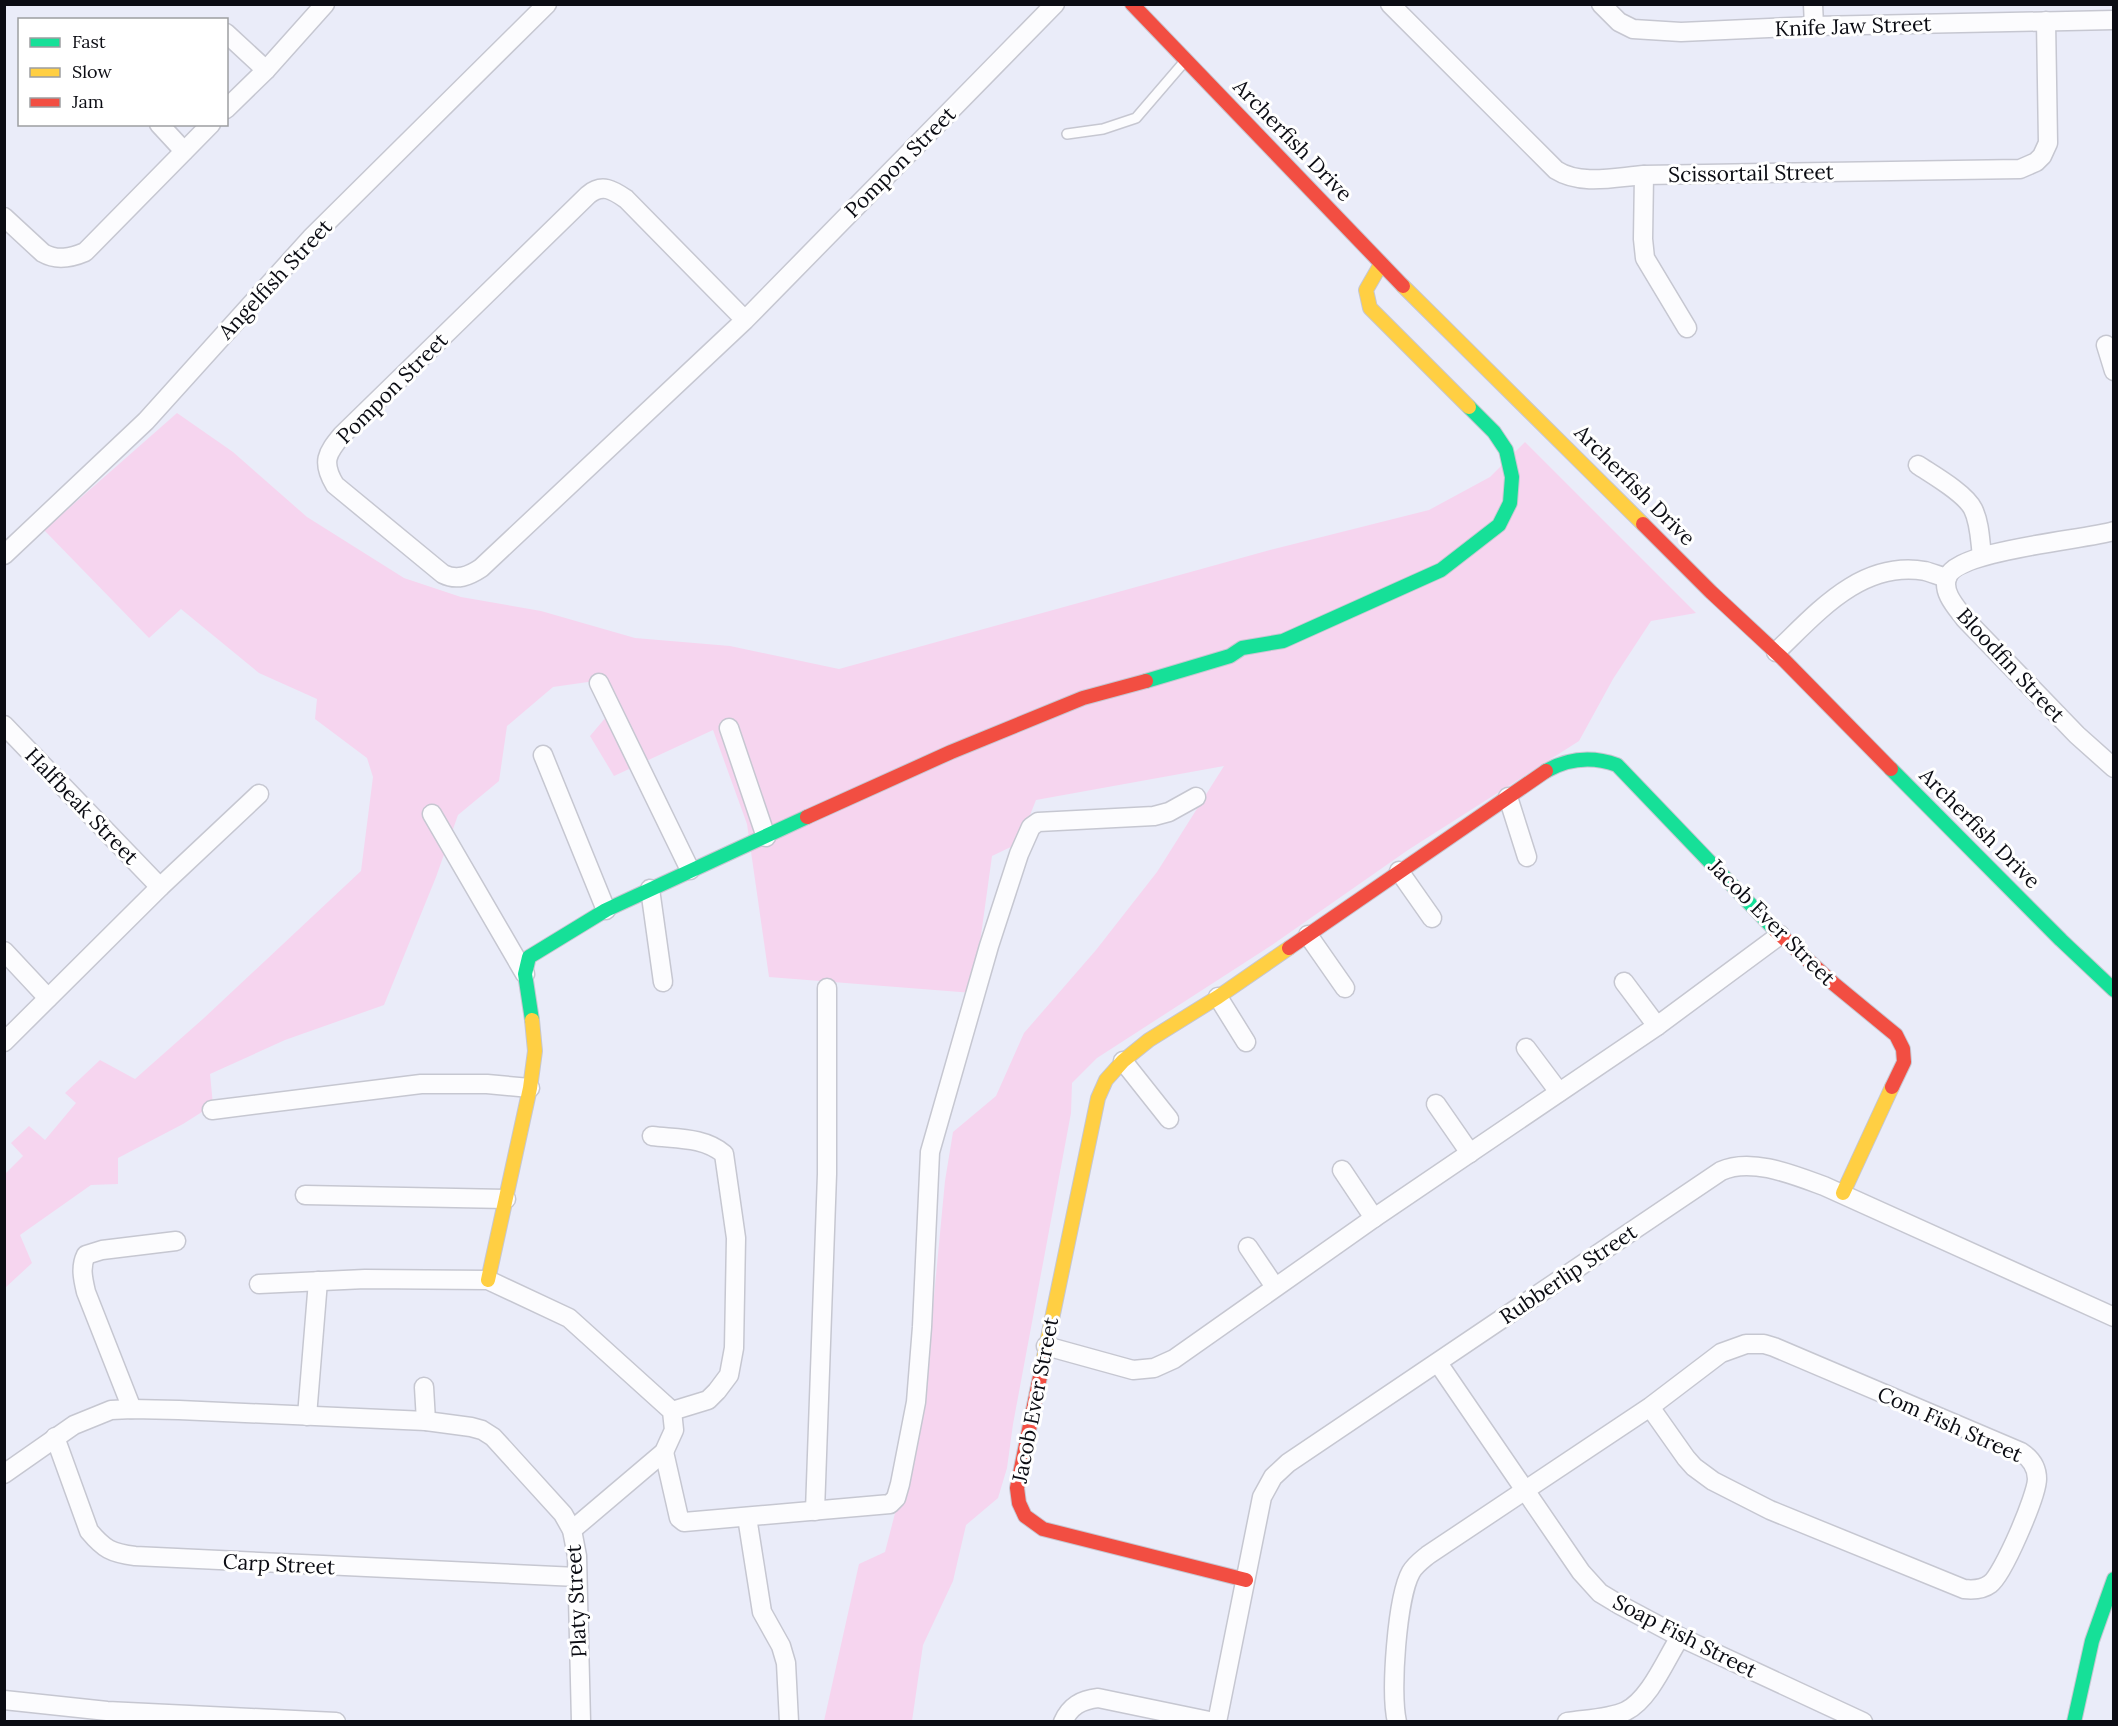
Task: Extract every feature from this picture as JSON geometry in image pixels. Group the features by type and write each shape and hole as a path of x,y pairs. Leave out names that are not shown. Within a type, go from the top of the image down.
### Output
{"street":[{"path":"228,107 266,70 325,4"},
{"name":"Angelfish Street","path":"4,555 146,421 311,238 547,4"},
{"name":"Pompon Street","path":"745,320 626,200 610,189 598,188 342,435 333,446 327,459 329,476 335,485 444,574 457,577 473,573 489,563 745,320 1055,4"},
{"name":"Archerfish Drive","path":"1132,4 1382,264 1711,592 1776,652 2061,940 2114,990"},
{"name":"Scissortail Street","path":"1390,4 1556,170 1567,176 1582,179 1644,175 2020,169 2027,167 2042,156 2049,136 2046,21"},
{"name":"Knife Jaw Street","path":"1601,4 1619,22 1641,30 1681,32 1814,26 2114,20"},
{"path":"1813,4 1814,26"},
{"path":"228,35 266,70"},
{"path":"161,126 184,151"},
{"path":"4,217 43,253 60,258 85,252 209,126"},
{"path":"1644,175 1645,258 1688,328"},
{"path":"525,974 529,957 606,910 690,870 951,752 1083,698 1197,667 1230,656 1242,648 1283,641 1441,570 1499,525 1510,503 1512,477 1506,450 1494,432 1370,308 1364,298 1364,289 1382,264"},
{"path":"2106,345 2114,371"},
{"path":"1918,465 1956,492 1972,508 1982,556"},
{"path":"1776,652 1840,593 1863,579 1900,570 1924,571 1947,578 1950,571 1957,566 1982,556 2112,534"},
{"name":"Bloodfin Street","path":"1947,578 1950,598 1965,619 2077,735 2114,768"},
{"path":"599,683 690,870"},
{"name":"Halfbeak Street","path":"4,725 160,887"},
{"path":"729,729 766,837"},
{"path":"543,755 606,910"},
{"name":"Jacob Ever Street","path":"1246,1580 1043,1529 1028,1521 1019,1508 1016,1488 1094,1111 1106,1080 1123,1061 1149,1040 1218,998 1547,770 1571,760 1596,759 1617,765 1625,771 1780,935 1849,998 1893,1031 1903,1046 1904,1062 1843,1193"},
{"path":"4,1042 160,887 259,794"},
{"path":"664,1452 679,1518 684,1522 890,1504 896,1498 916,1402 922,1328 930,1152 989,946 1019,854 1031,827 1038,822 1155,816 1168,812 1196,797"},
{"path":"1509,797 1527,857"},
{"path":"432,814 525,974 529,996 535,1051 530,1088 488,1280"},
{"path":"1399,871 1432,918"},
{"path":"650,889 663,982"},
{"path":"1308,935 1345,988"},
{"path":"1046,1346 1133,1370 1155,1368 1174,1359 1374,1218 1657,1026 1780,935"},
{"path":"4,951 48,998"},
{"path":"1624,982 1657,1026"},
{"path":"815,1511 827,1174 827,988"},
{"path":"1218,998 1246,1042"},
{"path":"1526,1048 1559,1092"},
{"path":"1123,1061 1168,1119"},
{"path":"212,1110 421,1084 487,1084 530,1088"},
{"path":"1436,1104 1470,1153"},
{"path":"652,1136 704,1142 724,1154 736,1238 734,1348 729,1375 708,1400 672,1411"},
{"name":"Rubberlip Street","path":"1216,1722 1262,1497 1273,1477 1288,1463 1712,1175 1729,1167 1777,1170 1843,1193 2114,1317"},
{"path":"1342,1170 1374,1218"},
{"path":"305,1195 506,1199"},
{"path":"132,1409 87,1292 82,1276 83,1262 87,1254 102,1250 176,1241"},
{"path":"1248,1247 1275,1287"},
{"path":"260,1284 365,1279 488,1280 569,1318 672,1411 674,1430 664,1452 572,1530"},
{"path":"307,1416 318,1281"},
{"name":"Com Fish Street","path":"1397,1722 1394,1695 1397,1647 1404,1592 1411,1572 1428,1555 1650,1407 1729,1348 1746,1344 1764,1344 2021,1452 2035,1467 2037,1481 2001,1572 1991,1584 1979,1590 1964,1589 1770,1510 1713,1481 1686,1458 1650,1407"},
{"name":"Soap Fish Street","path":"1438,1363 1524,1491 1590,1583 1600,1593 1680,1637 1863,1722"},
{"path":"424,1387 426,1421"},
{"name":"Platy Street","path":"4,1474 55,1437 94,1416 111,1410 426,1421 482,1430 493,1437 563,1514 572,1530 576,1543 580,1722"},
{"name":"Carp Street","path":"55,1437 89,1531 99,1543 113,1553 270,1564 577,1577"},
{"path":"747,1517 762,1612 781,1646 786,1663 789,1722"},
{"path":"2074,1722 2092,1641 2114,1579"},
{"path":"1567,1722 1609,1716 1634,1706 1650,1688 1680,1637"},
{"path":"1063,1722 1066,1714 1079,1702 1098,1698 1216,1722"},
{"path":"4,1700 107,1716 336,1722"}],"lane":[{"path":"1066,134 1104,129 1136,118 1187,60"}],"shaded area":[{"path":"177,413 233,452 307,517 404,578 461,597 541,611 635,638 730,646 839,669 1270,550 1429,510 1490,477 1525,442 1696,613 1651,621 1613,679 1579,741 1408,850 1272,945 1097,1058 1072,1083 1071,1113 1013,1424 1007,1468 998,1498 966,1525 953,1581 923,1645 912,1721 824,1721 859,1564 885,1552 924,1401 945,1181 953,1132 996,1096 1024,1033 1096,950 1157,872 1224,766 1036,800 1019,843 992,856 973,993 769,977 747,824 713,730 614,776 590,736 612,710 595,681 553,687 507,726 499,781 458,815 436,877 384,1005 285,1040 210,1074 213,1105 183,1124 118,1158 118,1184 91,1185 20,1235 32,1263 5,1288 5,1174 23,1156 11,1143 29,1126 45,1140 76,1103 65,1093 100,1060 135,1079 204,1018 361,871 373,777 367,758 315,719 317,699 259,673 181,609 149,638 44,530"}],"traffic: fast":[{"path":"1146,681 1230,656 1242,648 1283,641 1441,570 1499,525 1510,503 1512,477 1506,450 1494,432 1469,407"},
{"path":"1546,771 1563,763 1581,760 1599,760 1617,765 1775,930"},
{"path":"1891,769 2114,990"},
{"path":"532,1020 525,974 529,957 606,910 807,817"},
{"path":"2074,1722 2092,1641 2114,1579"}],"traffic: slow":[{"path":"1381,264 1366,290 1370,308 1469,407"},
{"path":"1403,286 1643,524"},
{"path":"1043,1362 1098,1098 1106,1080 1123,1061 1149,1040 1218,997 1289,948"},
{"path":"488,1280 530,1088 535,1051 532,1020"},
{"path":"1843,1193 1892,1087"}],"traffic: jam":[{"path":"1132,4 1403,286"},
{"path":"1643,524 1782,658 1891,769"},
{"path":"807,817 951,752 1083,698 1146,681"},
{"path":"1289,948 1546,771"},
{"path":"1775,930 1834,984 1896,1035 1903,1049 1904,1062 1892,1087"},
{"path":"1043,1362 1017,1488 1019,1503 1025,1516 1043,1529 1246,1580"}]}
